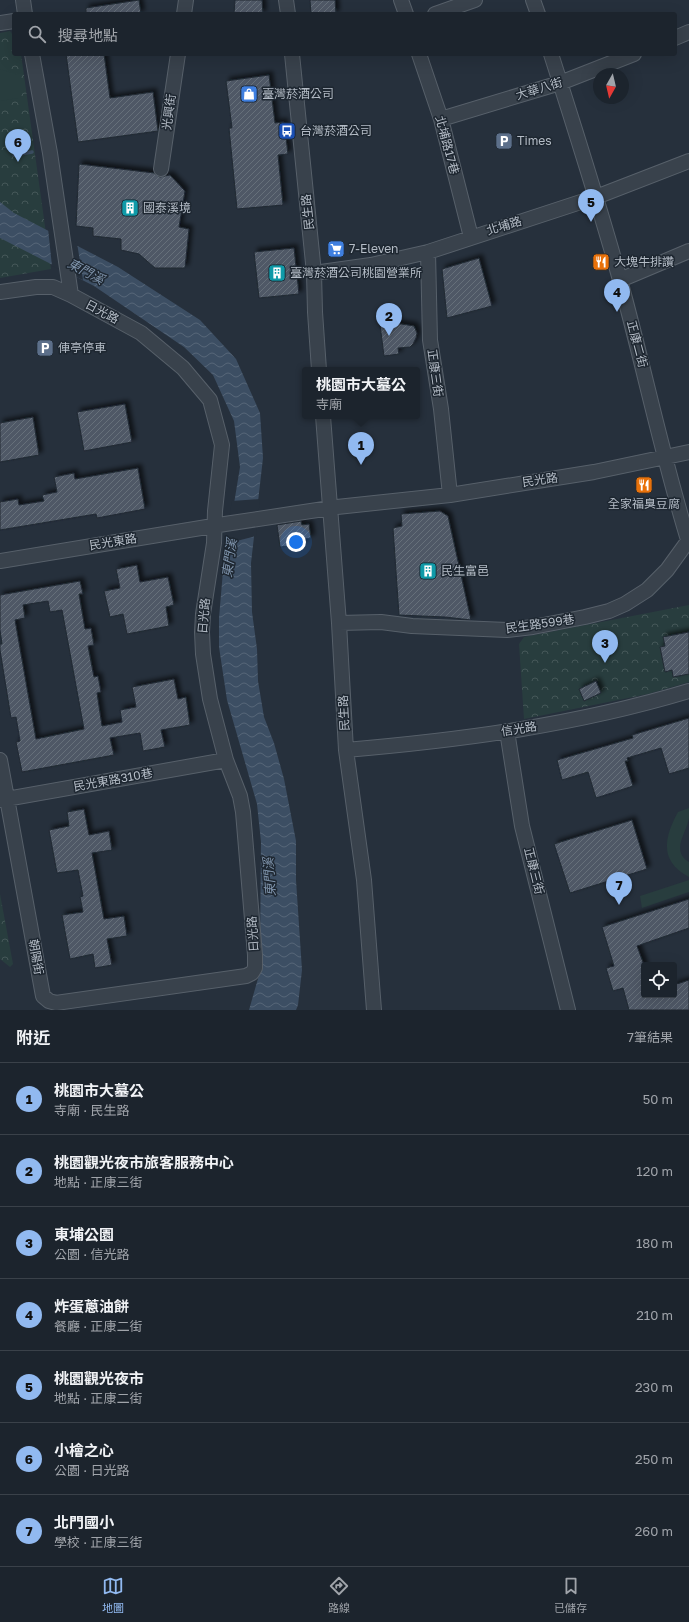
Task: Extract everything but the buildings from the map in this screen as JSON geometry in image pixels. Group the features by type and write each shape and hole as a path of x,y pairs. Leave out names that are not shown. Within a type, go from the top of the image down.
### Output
{"street":[{"path":"24,0 25,12"},
{"path":"184,12 186,0"},
{"path":"286,0 288,12"},
{"path":"401,0 405,12"},
{"path":"441,12 475,0"},
{"path":"534,0 537,12"},
{"path":"0,23 12,21"},
{"path":"677,37 689,32"},
{"name":"日光路","path":"32,56 50,153 71,295 141,333 183,368 210,400 222,445 220,525 214,550 203,614 202,647 210,699 226,760 240,796 243,812 255,968 252,974 246,976 200,982"},
{"name":"光興街","path":"161,169 178,56"},
{"name":"民生路","path":"292,56 314,273 319,367"},
{"name":"北埔路17巷","path":"421,56 442,119 471,237"},
{"name":"正康二街","path":"552,56 596,197 620,280 665,457 689,542"},
{"name":"大華八街","path":"442,119 560,83 629,56"},
{"name":"北埔路","path":"314,273 371,265 428,252 596,197 689,161"},
{"path":"620,280 689,251"},
{"name":"正康三街","path":"428,252 430,340 441,409 450,495"},
{"path":"0,292 36,287 53,287 71,295"},
{"name":"民生路","path":"323,419 339,622 346,750 364,880 374,1010"},
{"name":"民光路","path":"330,509 450,495 594,472 689,452"},
{"name":"民光東路","path":"0,561 220,525 330,509"},
{"name":"民生路599巷","path":"339,622 381,622 412,626 507,630 534,627 585,617 609,611 625,604 647,590 689,542"},
{"name":"信光路","path":"346,750 465,739 599,715 689,691"},
{"name":"正康三街","path":"507,731 522,826 568,1010"},
{"name":"朝陽街","path":"0,760 4,799 43,996 49,1001 56,1003 200,982"},
{"name":"民光東路310巷","path":"4,799 226,760"}],"green space":[{"path":"10,31 12,34 12,56 21,56 51,269 0,278 0,33"},
{"path":"0,69 19,75 19,98 0,101"},
{"path":"689,605 689,682 648,694 524,719 519,644 524,637"},
{"path":"689,808 688,823 680,847 683,858 689,862 689,877 679,871 673,864 667,848 667,840 678,812"},
{"path":"689,880 689,892 642,908 640,896"},
{"path":"0,894 13,964 10,967 0,959"}],"water":[{"name":"東門溪","path":"0,202 14,213 118,267 200,320 236,359 260,413 263,458 251,563 252,612 257,649 258,681 264,717 274,743 284,779 296,841 296,880 302,970 298,1005 296,1010 249,1010 259,975 261,842 257,804 227,700 219,647 219,618 223,571 240,467 234,421 213,375 184,347 94,286 0,238"}],"pier":[{"path":"48,228 77,243 83,280 52,266"},
{"path":"260,499 256,536 225,544 232,501"}],"waterway":[{"path":"14,155 32,152"}],"place":[{"name":"臺灣菸酒公司","path":"249,94"},
{"name":"台灣菸酒公司","path":"287,131"},
{"name":"Times","path":"504,141"},
{"name":"小檜之心","path":"18,162"},
{"name":"國泰溪境","path":"130,208"},
{"name":"桃園觀光夜市","path":"591,222"},
{"name":"7-Eleven","path":"336,249"},
{"name":"大塊牛排讚","path":"601,262"},
{"name":"臺灣菸酒公司桃園營業所","path":"277,273"},
{"name":"炸蛋蔥油餅","path":"617,312"},
{"name":"桃園觀光夜市旅客服務中心","path":"389,336"},
{"name":"俥亭停車","path":"45,348"},
{"name":"桃園市大墓公","path":"361,465"},
{"name":"全家福臭豆腐","path":"644,485"},
{"name":"民生富邑","path":"428,571"},
{"name":"東埔公園","path":"605,663"},
{"name":"北門國小","path":"619,905"}]}
